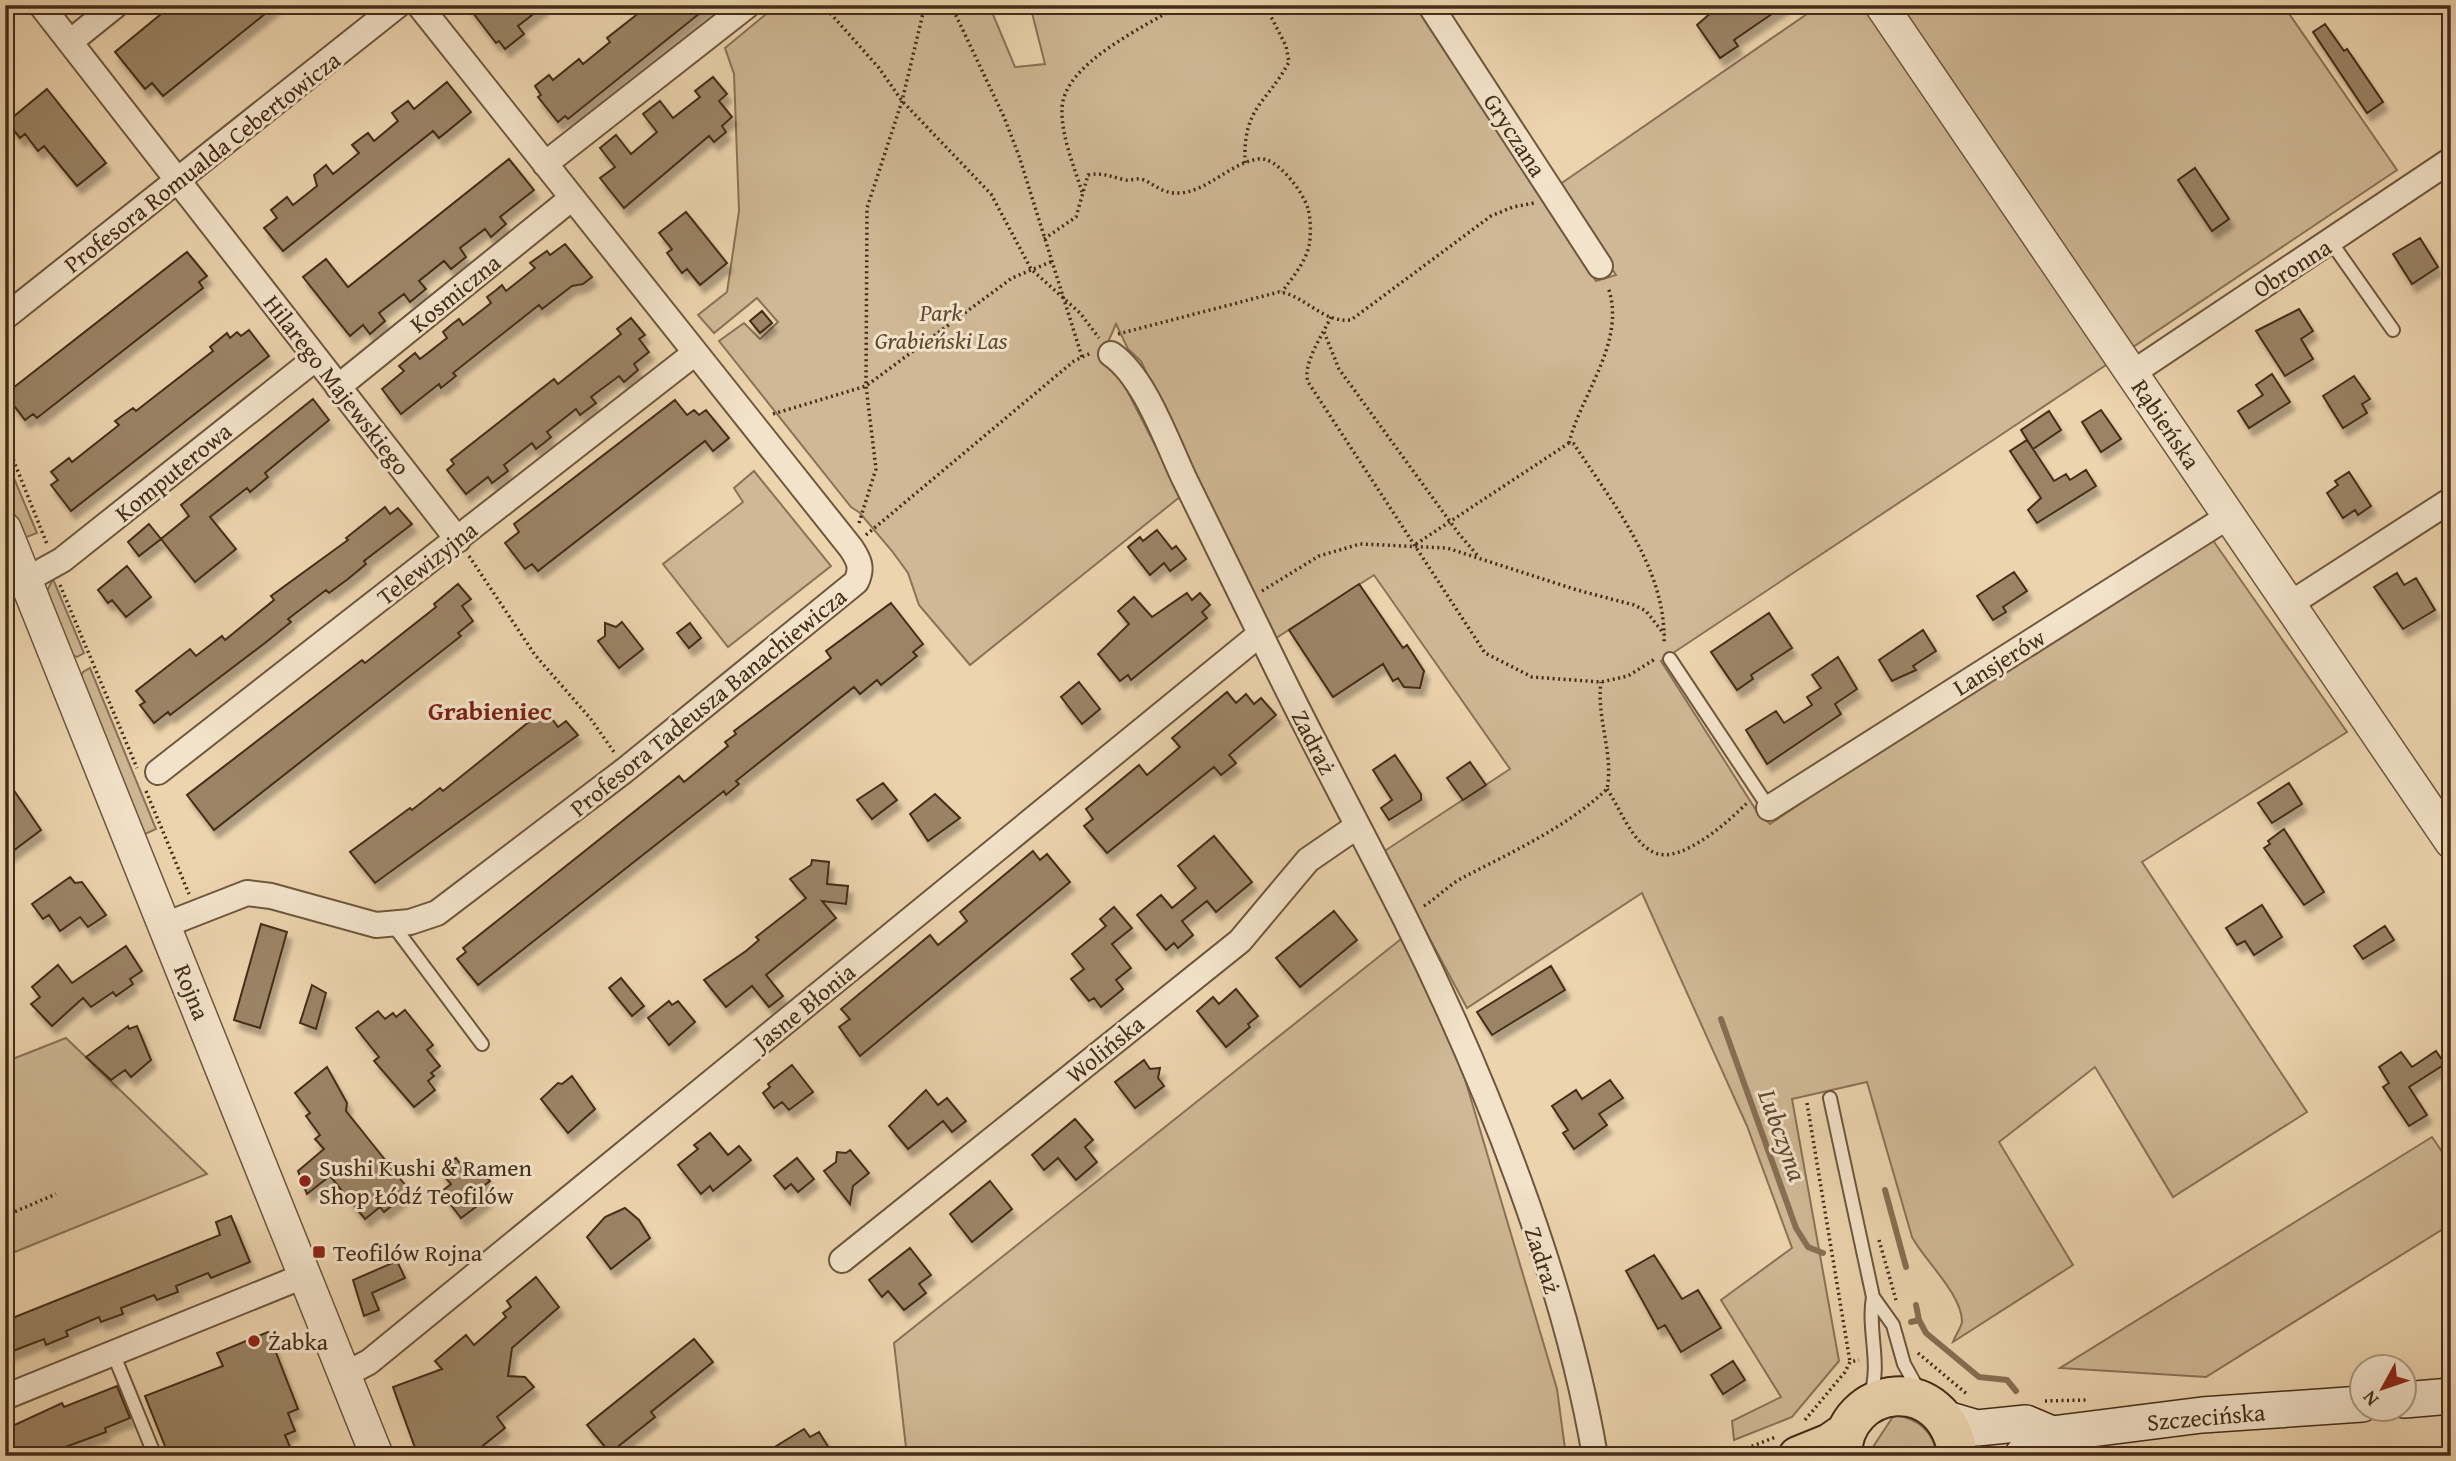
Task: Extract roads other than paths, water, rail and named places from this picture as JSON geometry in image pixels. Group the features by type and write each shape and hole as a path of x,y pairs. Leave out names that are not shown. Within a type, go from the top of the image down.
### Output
{"main road":[{"path":"1789,1440 1830,1443 1850,1433 1877,1400 1897,1395 1910,1396 1949,1408 1958,1456"},
{"path":"2418,1399 2451,1396"},
{"name":"Szczecińska","path":"1949,1408 1977,1428 2033,1424 2052,1434 2202,1415 2348,1405"},
{"path":"2022,1456 2040,1449 2052,1434"}],"street":[{"name":"Hilarego Majewskiego","path":"41,5 458,540"},
{"path":"70,42 116,5"},
{"name":"Profesora Romualda Cebertowicza","path":"5,317 398,5"},
{"name":"Profesora Tadeusza Banachiewicza","path":"165,926 233,897 254,893 368,924 393,925 424,918 459,899 625,770 856,582 860,573 859,560 851,548 419,5"},
{"path":"545,164 748,5"},
{"name":"Gryczana","path":"1430,5 1600,266"},
{"name":"Rąbieńska","path":"1881,5 2451,842"},
{"name":"Obronna","path":"2131,374 2451,160"},
{"name":"Kosmiczna","path":"338,387 572,198"},
{"name":"Zadraż","path":"1107,349 1129,371 1159,424 1260,634 1405,919 1469,1059 1535,1234 1573,1360 1595,1456"},
{"name":"Telewizyjna","path":"146,776 458,540 695,353"},
{"name":"Komputerowa","path":"26,580 55,565 316,358"},
{"path":"2290,604 2451,500"},
{"name":"Lansjerów","path":"1763,800 2229,516"},
{"name":"Rojna","path":"5,529 346,1374 375,1455"},
{"name":"Jasne Błonia","path":"346,1374 369,1362 1260,634"},
{"name":"Wolińska","path":"842,1261 1240,941 1308,860 1356,827"},
{"path":"5,1397 306,1275"}],"lane":[{"path":"2331,242 2393,330"},
{"path":"1668,655 1763,800"},
{"path":"393,925 482,1044"},
{"path":"1830,1098 1873,1297 1893,1325 1909,1376 1949,1408"},
{"path":"1850,1433 1875,1372 1869,1317 1873,1297"},
{"path":"113,1353 155,1456"}],"waterway":[{"name":"Lubczyna","path":"1721,1019 1796,1228 1808,1247 1823,1253"},
{"path":"1885,1190 1906,1267"},
{"path":"1916,1305 1919,1320"},
{"name":"Lubczyna","path":"1911,1322 1919,1320 1926,1333 1979,1377 2007,1380 2016,1391"}],"place":[{"name":"Sushi Kushi & Ramen Shop Łódź Teofilów","path":"305,1181"},
{"name":"Teofilów Rojna","path":"319,1252"},
{"name":"Żabka","path":"254,1341"}],"district":[{"name":"Grabieniec","path":"490,710"}],"park label":[{"name":"Park Grabieński Las","path":"941,326"}]}
